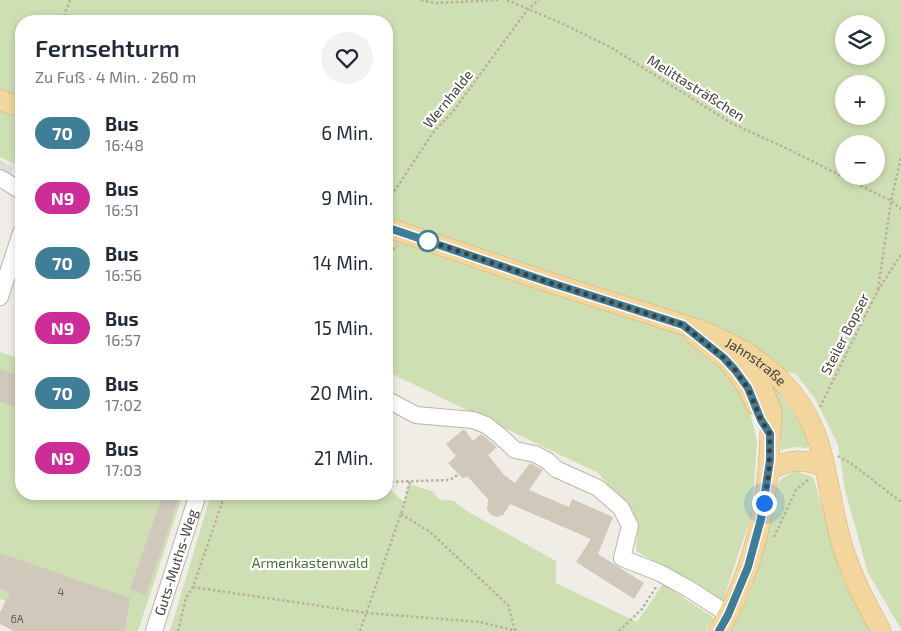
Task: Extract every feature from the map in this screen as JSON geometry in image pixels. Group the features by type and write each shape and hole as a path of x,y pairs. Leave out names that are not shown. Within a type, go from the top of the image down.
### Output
{"main road":[{"path":"0,100 15,105"},
{"name":"Jahnstraße","path":"393,230 722,338 748,352 776,375 799,402 812,424 823,460 844,552 862,596 880,631"},
{"path":"683,325 724,358 735,370 748,388 761,420 770,434"},
{"path":"724,623 748,567 761,519 769,471 772,417 748,352"},
{"path":"769,471 788,461 823,460"}],"street":[{"path":"0,178 15,188"},
{"path":"0,297 15,251"},
{"path":"393,403 416,415 480,422 499,435 515,450 535,454 548,461 556,469 598,488 621,508 630,526 622,558 663,575 689,589 724,623"},
{"name":"Guts-Muths-Weg","path":"154,631 196,500"}],"path":[{"path":"64,15 70,0"},
{"path":"421,0 436,4 498,0"},
{"name":"Melittasträßchen","path":"507,0 562,23 610,47 731,123 790,150 890,201 901,209"},
{"name":"Wernhalde","path":"393,193 432,134 454,110 528,9 539,0"},
{"path":"878,290 890,201 901,157"},
{"name":"Steiler Bopser","path":"812,424 878,290 901,255"},
{"path":"773,540 796,490 823,460 840,456 901,502"},
{"path":"393,482 449,480 458,475"},
{"path":"360,631 401,514 410,481"},
{"path":"178,631 186,598 193,587 222,500"},
{"path":"401,514 430,532 508,605 516,630"},
{"path":"619,631 642,609 663,575"},
{"path":"193,587 366,613 480,622 516,630"}],"green space":[{"path":"0,0 901,0 901,629 868,573 845,490 838,445 816,400 796,374 748,361 747,400 757,441 752,513 723,601 636,551 638,521 598,473 393,374 393,15 15,15 15,164 0,157"},
{"path":"0,352 15,357 15,500 181,500 138,631 63,631 16,605 0,599"},
{"path":"764,376 795,417 809,445 807,448 795,447 781,450 780,431"},
{"path":"796,471 814,479 843,580 870,631 730,631 751,591 778,483 782,478"},
{"name":"Armenkastenwald","path":"409,484 434,492 438,499 454,501 465,510 556,561 556,583 637,622 663,584 714,618 706,631 170,631 209,500 393,500 393,492 404,502"}],"shaded area":[{"path":"0,160 13,168 8,177 0,172"}],"building":[{"path":"0,369 15,374 15,407 0,402"},
{"path":"464,429 473,441 481,434 497,447 488,455 504,475 515,483 530,463 543,470 529,490 569,507 572,499 613,517 598,554 644,583 634,599 576,562 591,539 510,504 503,515 496,517 490,514 487,509 488,499 468,477 462,478 448,463 456,456 446,444"},
{"path":"161,500 178,500 146,595 130,589"},
{"path":"0,553 130,598 125,631 14,631 0,624 0,612 10,593 0,589"}],"bus line":[{"name":"70","path":"393,229 683,325 724,358 735,370 748,388 761,420 770,434 770,460 761,519 748,567 728,615 719,631"}],"route":[{"path":"428,241 426,240 548,282 683,325 724,358 735,370 748,388 761,420 770,434 769,471 764,503"}]}
